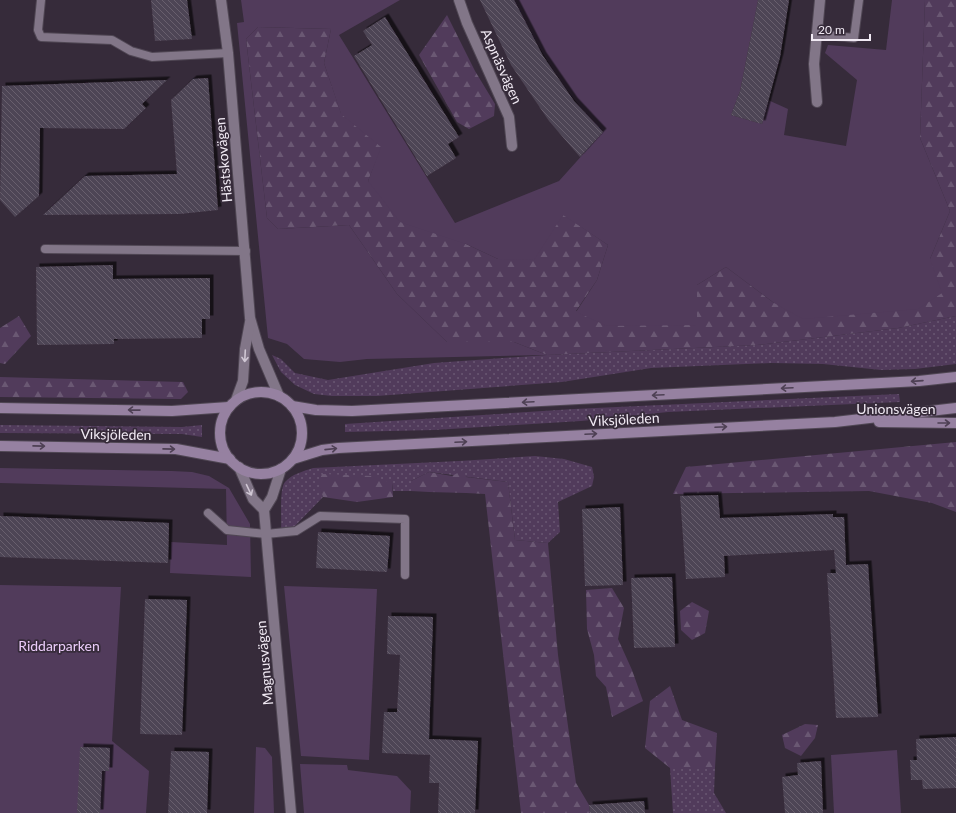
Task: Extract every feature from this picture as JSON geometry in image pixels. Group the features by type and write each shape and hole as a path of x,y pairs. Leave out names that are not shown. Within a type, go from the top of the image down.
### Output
{"main road":[{"name":"Viksjöleden","path":"292,406 316,410 352,411 919,381 956,377"},
{"path":"264,392 278,396 292,406 302,426 302,438 299,449 293,459 281,469 266,474 250,472 238,467 224,450 220,439 220,428 223,417 232,404 249,394 264,392"},
{"name":"Viksjöleden","path":"0,408 172,411 232,404"},
{"name":"Viksjöleden","path":"293,459 322,450 338,448 835,422 956,408"},
{"name":"Unionsvägen","path":"835,422 956,423"},
{"name":"Viksjöleden","path":"0,446 176,449 230,459"}],"street":[{"name":"Hästskovägen","path":"221,0 228,53 246,251 250,318 245,349 243,381 232,404"},
{"name":"Aspnäsvägen","path":"459,0 467,22 509,117 512,146"},
{"path":"817,102 814,64 820,0"},
{"name":"Hästskovägen","path":"250,318 259,349 278,396"},
{"path":"238,467 253,499 264,510 272,497 281,469"},
{"name":"Magnusvägen","path":"264,510 291,813"}],"lane":[{"path":"41,0 38,30 41,37 112,40 131,51 152,57 228,53"},
{"path":"818,34 854,38 858,0"},
{"path":"45,249 246,251"},
{"path":"208,513 227,530 266,534 296,531 320,516 405,519 405,575"}],"green space":[{"path":"241,0 400,0 339,35 455,223 559,181 603,132 576,101 553,70 514,0 758,0 740,91 731,115 762,124 768,100 788,109 784,135 846,146 857,80 825,53 828,45 886,50 892,0 925,0 920,138 950,211 930,259 942,293 918,309 803,319 774,303 726,267 697,285 697,325 607,326 576,312 597,280 608,245 563,215 534,260 498,259 466,244 400,222 368,181 381,147 341,114 324,63 331,29 258,27 246,39 267,218 278,229 349,225 397,294 447,342 514,342 547,355 367,359 340,362 304,359 287,344 268,338 237,23 244,22"},
{"path":"925,0 956,0 956,316 898,328 757,345 547,355 514,342 447,342 397,294 349,225 278,229 267,218 246,39 258,27 331,29 324,63 341,113 382,147 368,181 466,244 498,259 563,214 608,245 597,280 576,311 697,325 697,285 726,267 774,303 930,259 950,211 920,138"},
{"path":"447,15 475,71 495,104 494,116 469,129 457,122 419,55"},
{"path":"19,316 31,336 5,364 0,363 0,328"},
{"path":"956,316 956,364 915,369 881,370 823,364 771,363 651,368 562,382 377,396 332,396 314,394 295,385 281,372 272,355 281,359 295,373 328,380 434,363 547,355 757,345 898,328"},
{"path":"0,377 183,382 188,392 181,399 0,397"},
{"path":"899,394 900,402 668,412 581,421 434,430 345,432 345,424 574,409"},
{"path":"0,425 182,427 202,425 202,437 182,434 0,433"},
{"path":"956,442 956,512 932,503 869,491 673,494 686,467"},
{"path":"535,456 564,459 592,467 594,477 592,486 558,502 560,532 548,543 515,540 508,482 429,472 411,481 411,491 393,491 392,483 319,482 323,497 293,528 281,529 281,497 285,482 295,475 313,468"},
{"path":"0,468 172,471 192,472 209,476 229,488 250,524 251,577 170,573 171,542 227,545 226,489 0,483"},
{"path":"463,470 466,477 508,482 515,540 548,543 558,655 576,783 589,805 590,813 521,813 485,494 411,491 411,481 429,472 452,476"},
{"path":"322,474 372,476 392,483 393,497 357,502 323,497 318,482"},
{"name":"Riddarparken","path":"0,585 121,587 112,741 149,771 146,813 0,813"},
{"path":"284,586 377,589 369,760 301,756"},
{"path":"612,588 624,608 618,639 632,670 643,701 612,717 606,687 596,676 594,655 587,629 586,590"},
{"path":"692,602 709,611 705,633 692,640 681,630 680,611"},
{"path":"670,686 682,720 717,733 715,768 670,768 645,748 650,701"},
{"path":"805,724 818,725 815,738 801,756 785,748 782,735"},
{"path":"256,747 265,748 272,757 274,813 254,813"},
{"path":"897,750 901,813 834,813 831,755"},
{"path":"300,764 347,765 348,770 397,776 411,791 410,813 304,813"},
{"path":"670,768 715,768 714,793 726,813 673,813"}],"building":[{"path":"151,0 187,0 192,39 155,41"},
{"path":"480,0 514,0 543,56 574,101 603,132 580,157 549,121 511,65"},
{"path":"758,0 789,0 780,57 762,124 731,115 740,91"},
{"path":"385,17 459,137 448,144 456,158 427,176 354,56 372,45 363,31"},
{"path":"208,78 218,210 180,214 43,215 85,176 177,174 171,100 193,79"},
{"path":"167,80 142,104 146,108 124,129 40,128 39,196 15,217 0,200 2,86"},
{"path":"113,265 113,279 210,278 210,319 202,319 202,338 114,339 114,344 37,345 36,267"},
{"path":"718,495 720,518 833,514 833,517 844,517 846,565 868,564 878,717 836,718 827,573 836,573 834,550 724,556 725,577 686,579 680,496"},
{"path":"620,507 623,585 585,586 582,509"},
{"path":"0,516 169,523 168,563 0,557"},
{"path":"318,532 390,536 387,572 316,568"},
{"path":"672,577 675,647 634,648 631,578"},
{"path":"145,599 187,600 182,735 140,734"},
{"path":"388,616 433,617 429,739 478,741 475,813 438,813 439,783 429,783 430,755 382,753 384,712 397,712 400,655 387,654"},
{"path":"956,737 956,788 923,789 922,780 911,780 910,760 917,760 916,739"},
{"path":"80,747 110,748 109,771 102,771 100,813 77,813"},
{"path":"171,751 209,752 207,813 168,813"},
{"path":"821,761 823,813 785,813 782,777 798,775 797,763"},
{"path":"644,801 645,813 590,813 589,805"}]}
